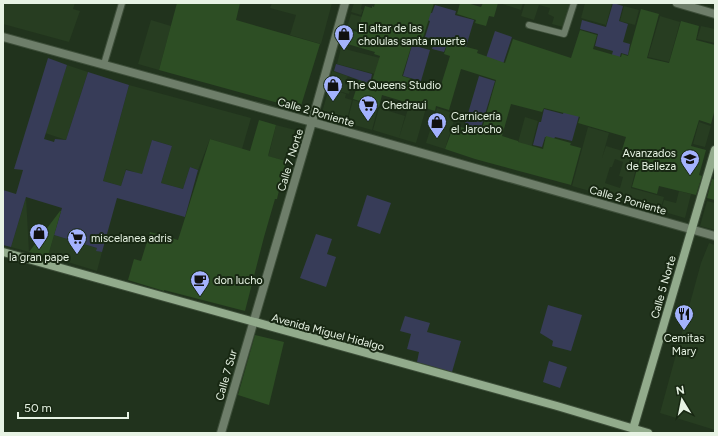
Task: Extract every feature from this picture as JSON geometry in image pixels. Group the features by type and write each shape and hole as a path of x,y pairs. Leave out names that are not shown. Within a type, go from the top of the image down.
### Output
{"street":[{"name":"Calle 7 Norte","path":"253,322 312,122 345,3"},
{"path":"677,3 715,14"},
{"name":"Calle 2 Poniente","path":"3,37 312,122 715,236"},
{"name":"Calle 5 Norte","path":"632,431 715,150"},
{"name":"Avenida Miguel Hidalgo","path":"3,252 557,406 632,431 648,433"},
{"name":"Calle 7 Sur","path":"221,433 253,322"}],"lane":[{"path":"104,64 122,3"},
{"path":"529,25 564,34 574,3"}],"shaded area":[{"path":"3,3 75,3 73,9 80,11 69,42 3,24"},
{"path":"272,3 332,3 321,44 290,35 296,15 270,8"},
{"path":"354,3 365,3 362,4 361,9 363,10 361,15 351,12"},
{"path":"499,3 523,3 521,10"},
{"path":"525,3 570,3 563,27 552,24 554,17 548,14 550,8 539,5 534,20 521,16"},
{"path":"585,3 612,3 606,25 581,18"},
{"path":"613,3 623,6 619,21 628,24 623,42 630,44 628,55 621,53 610,91 602,88 613,51 595,46 598,34 580,29 582,20 606,27"},
{"path":"435,5 456,11 455,15 474,20 466,47 448,42 444,52 432,49 435,39 425,37 430,21 419,17 421,10 432,13"},
{"path":"624,6 639,10 635,25 620,21"},
{"path":"351,14 384,23 380,36 347,27"},
{"path":"660,16 680,22 669,62 648,57"},
{"path":"151,20 171,26 159,70 138,64"},
{"path":"701,26 715,29 715,43 697,39"},
{"path":"495,31 512,37 502,67 484,64"},
{"path":"412,45 430,50 421,81 403,76"},
{"path":"341,48 380,58 375,74 337,64"},
{"path":"48,58 67,65 44,139 54,142 55,139 66,140 88,72 129,85 103,181 121,186 126,170 142,174 152,140 172,146 161,183 183,189 190,167 198,170 185,217 117,198 102,252 96,251 97,248 54,235 62,208 26,197 11,247 3,245 3,190 16,194 23,170 14,169"},
{"path":"336,64 372,74 370,84 334,71"},
{"path":"67,65 88,72 66,140 45,133"},
{"path":"332,71 348,76 345,84 351,86 349,94 334,90 346,94 345,98 352,100 346,123 321,116"},
{"path":"479,76 495,81 480,131 464,127"},
{"path":"129,85 251,118 242,149 210,139 198,170 190,167 183,189 161,183 172,146 152,140 142,175 126,169 121,186 103,181"},
{"path":"412,96 428,101 416,143 399,138"},
{"path":"353,100 378,107 372,130 347,123"},
{"path":"567,101 582,105 572,141 555,137 554,139 545,137 542,147 533,145 544,109 563,114"},
{"path":"379,108 405,116 399,138 373,130"},
{"path":"437,108 456,114 445,149 426,143"},
{"path":"525,117 538,121 525,172 511,168"},
{"path":"699,122 711,126 705,147 693,144"},
{"path":"276,125 295,130 286,161 267,156 269,154"},
{"path":"588,127 609,133 602,158 606,146 639,156 631,188 664,197 660,211 572,186","holes":["615,159 623,162 619,176 623,177 620,188 605,183 610,167 612,167"]},
{"path":"679,191 691,194 685,218 661,211 664,200 676,203"},
{"path":"367,195 391,203 380,234 357,226"},
{"path":"26,197 29,252 11,247"},
{"path":"707,201 715,203 715,230 700,226"},
{"path":"316,234 332,239 327,254 336,257 326,287 300,278"},
{"path":"54,235 97,248 97,251 102,252 97,271 48,256"},
{"path":"709,243 715,245 715,430 660,413 701,263"},
{"path":"548,305 582,315 571,351 552,346 553,341 540,333"},
{"path":"405,316 430,323 427,332 461,341 452,372 417,362 419,352 407,349 411,334 400,331"},
{"path":"549,361 567,367 560,388 543,382"}],"building":[{"path":"177,3 240,3 236,20 320,44 300,109 159,70"},
{"path":"375,3 434,3 420,47 412,44 402,76 440,88 450,56 444,54 448,42 478,50 477,53 505,63 513,39 571,58 580,30 597,35 593,49 621,57 622,54 628,56 641,9 659,14 647,58 669,63 681,21 699,26 696,40 715,45 715,109 711,124 699,120 691,146 706,150 699,175 702,176 696,195 659,186 657,194 632,187 641,155 622,150 626,137 578,123 580,117 544,108 542,112 511,104 502,136 543,149 546,136 571,143 570,145 581,148 571,185 475,159 445,149 454,125 481,133 496,80 461,69 449,110 436,106 435,111 382,95 379,107 353,99 359,80 371,84 380,56 374,54 375,52 344,43 347,29 357,32 365,6 372,8 372,6 374,7"},
{"path":"460,3 467,3 481,7 483,3 498,3 494,17 489,16 486,26 475,23 476,20 457,14"},
{"path":"259,120 276,125 268,156 286,161 277,199 275,199 264,237 245,311 164,291 128,280 134,259 141,261 150,232 178,240 210,139 250,151"},
{"path":"712,179 715,180 715,200 707,198"},
{"path":"60,211 48,256 29,252"},
{"path":"255,335 284,342 269,405 238,395"}],"place":[{"name":"El altar de las cholulas santa muerte","path":"344,51"},
{"name":"The Queens Studio","path":"333,102"},
{"name":"Chedraui","path":"368,122"},
{"name":"Carnicería el Jarocho","path":"437,139"},
{"name":"Avanzados de Belleza","path":"690,176"},
{"name":"la gran pape","path":"39,250"},
{"name":"miscelanea adris","path":"77,255"},
{"name":"don lucho","path":"200,297"},
{"name":"Cemitas Mary","path":"684,331"}]}
